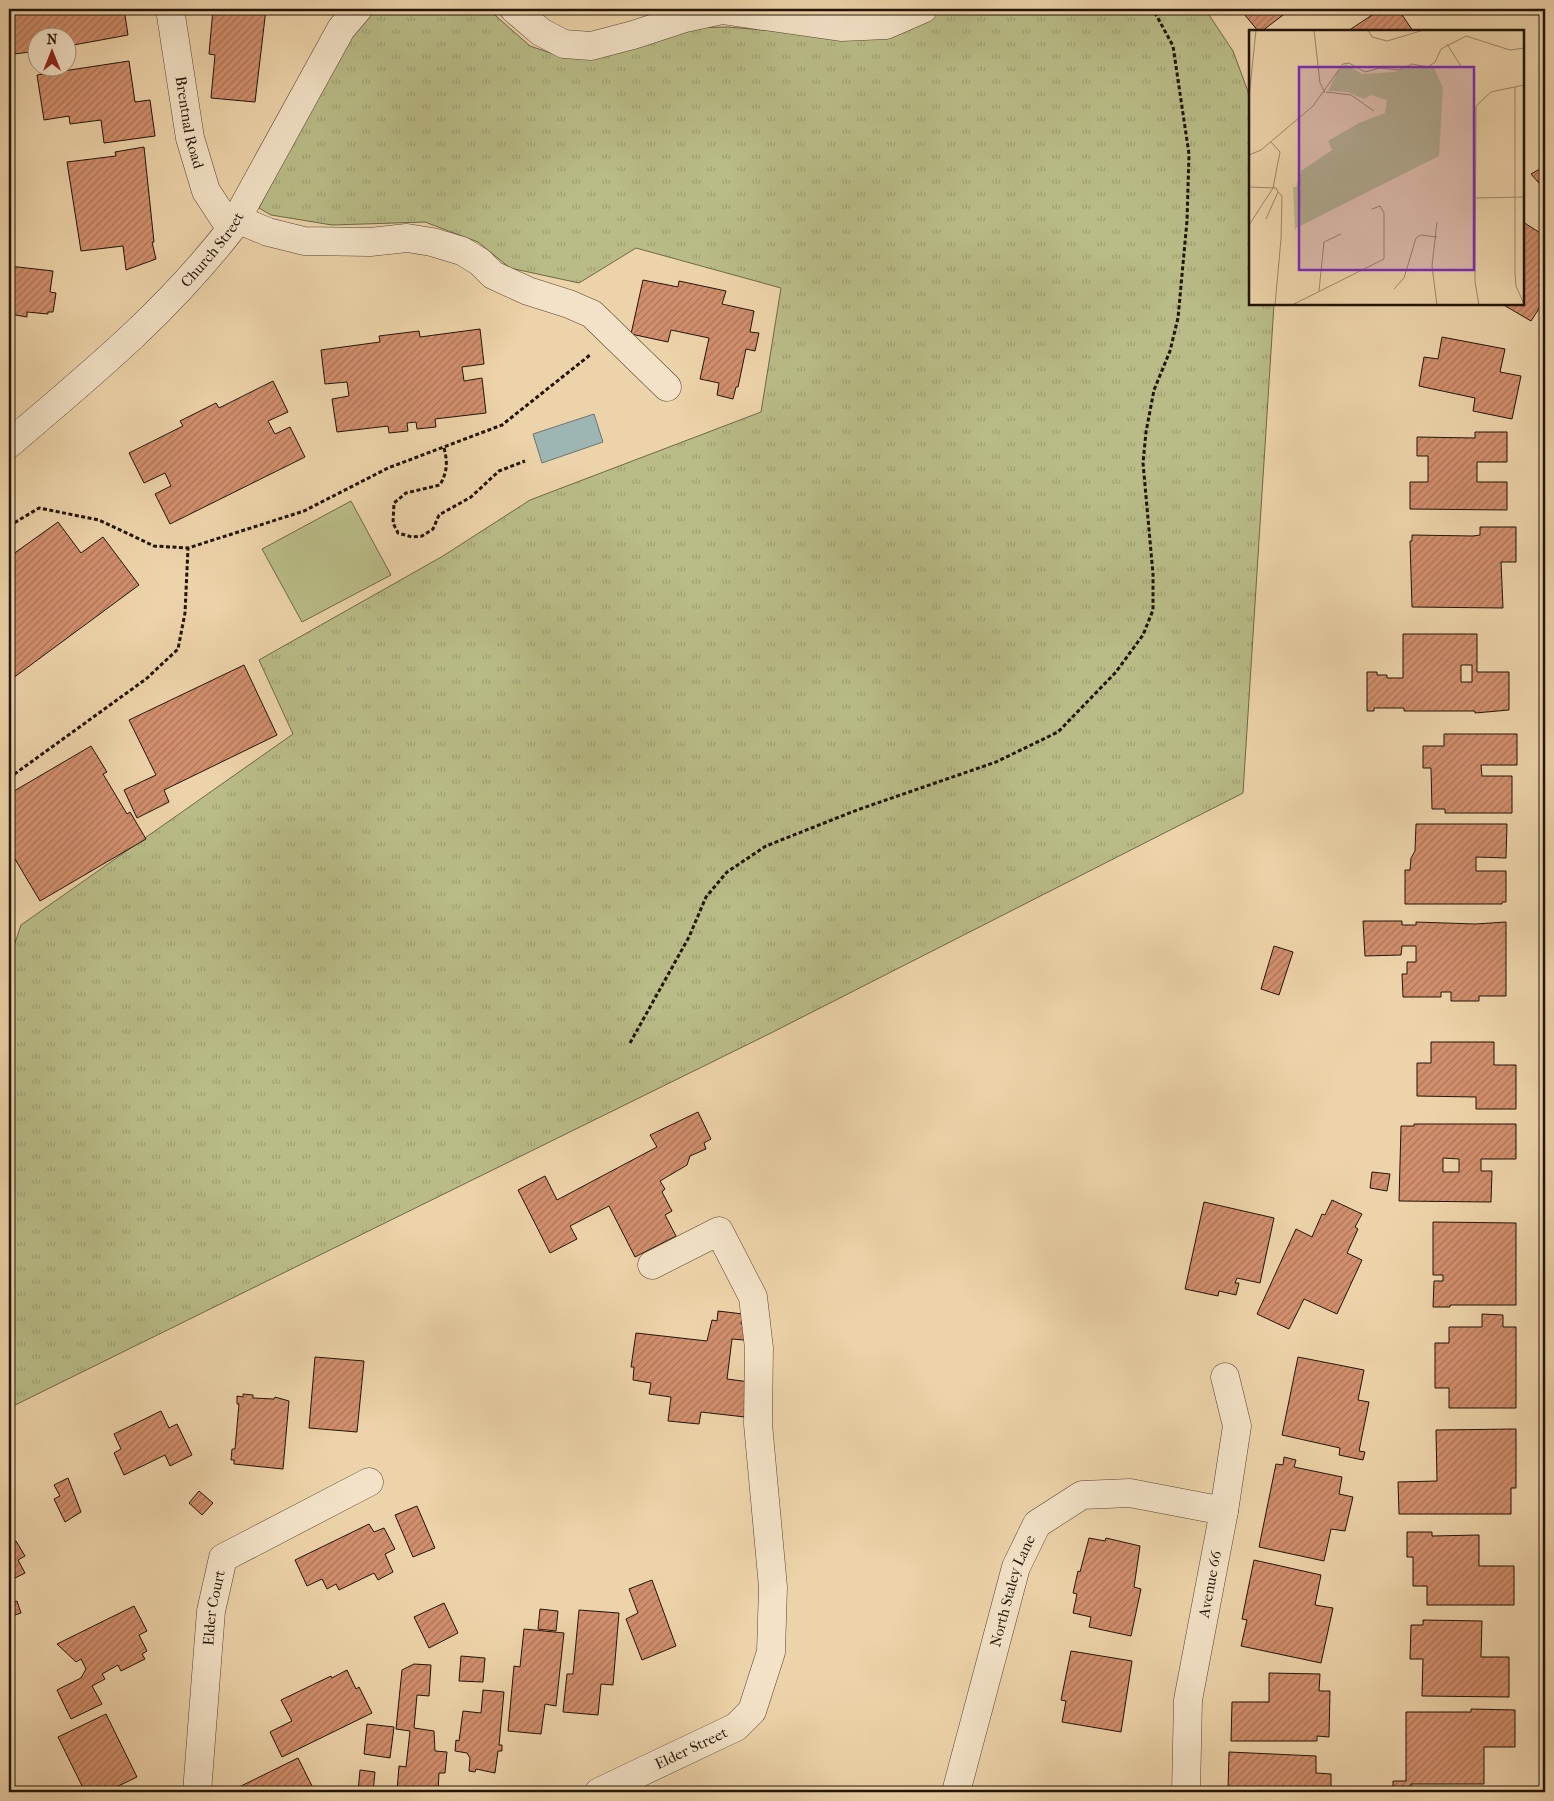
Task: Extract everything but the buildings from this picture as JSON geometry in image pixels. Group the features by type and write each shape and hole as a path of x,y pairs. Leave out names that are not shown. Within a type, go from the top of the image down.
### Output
{"street":[{"name":"Brentnal Road","path":"170,9 190,138 206,191 234,224"},
{"name":"Church Street","path":"9,444 135,336 170,301 234,224 341,30 358,9"},
{"path":"514,9 542,32 564,44 591,46 633,35 684,18 722,10 841,27 886,25 923,9"},
{"path":"234,224 304,241 370,242 407,238 432,242 462,252 480,262 493,275 528,291 569,304 592,314 667,387"},
{"name":"Elder Street","path":"599,1792 736,1727 752,1710 771,1652 773,1587 758,1424 759,1348 753,1298 719,1231 652,1265"},
{"name":"Avenue 66","path":"1186,1792 1188,1700 1224,1511 1237,1426 1225,1377"},
{"name":"Elder Court","path":"197,1792 211,1611 223,1558 370,1482"},
{"name":"North Staley Lane","path":"956,1792 1016,1567 1037,1524 1082,1495 1130,1493 1224,1511"}],"path":[{"path":"630,1043 689,937 706,897 728,872 766,846 857,810 996,762 1058,732 1116,672 1143,635 1153,610 1153,574 1143,463 1146,432 1154,390 1170,351 1178,318 1187,220 1189,154 1174,46 1153,9"},
{"path":"9,526 39,508 99,520 154,546 188,548 304,511 388,468 502,425 615,337"},
{"path":"444,448 448,460 446,474 440,485 406,493 394,503 393,523 398,533 412,537 422,536 433,529 438,515 472,497 499,471 525,461"},
{"path":"9,778 146,679 178,649 185,613 188,548"}],"green space":[{"path":"369,9 488,9 530,46 562,57 686,28 727,27 776,31 888,33 947,9 1095,9 1129,14 1170,9 1205,9 1233,51 1249,94 1249,305 1274,305 1243,793 771,1033 9,1408 9,961 21,925 293,734 259,660 443,556 530,500 761,412 781,288 636,248 579,283 510,268 478,242 425,222 332,225 271,215 259,208 313,102"},
{"path":"351,501 391,575 302,622 262,549"}],"water":[{"path":"594,414 603,442 542,463 533,434"}]}
